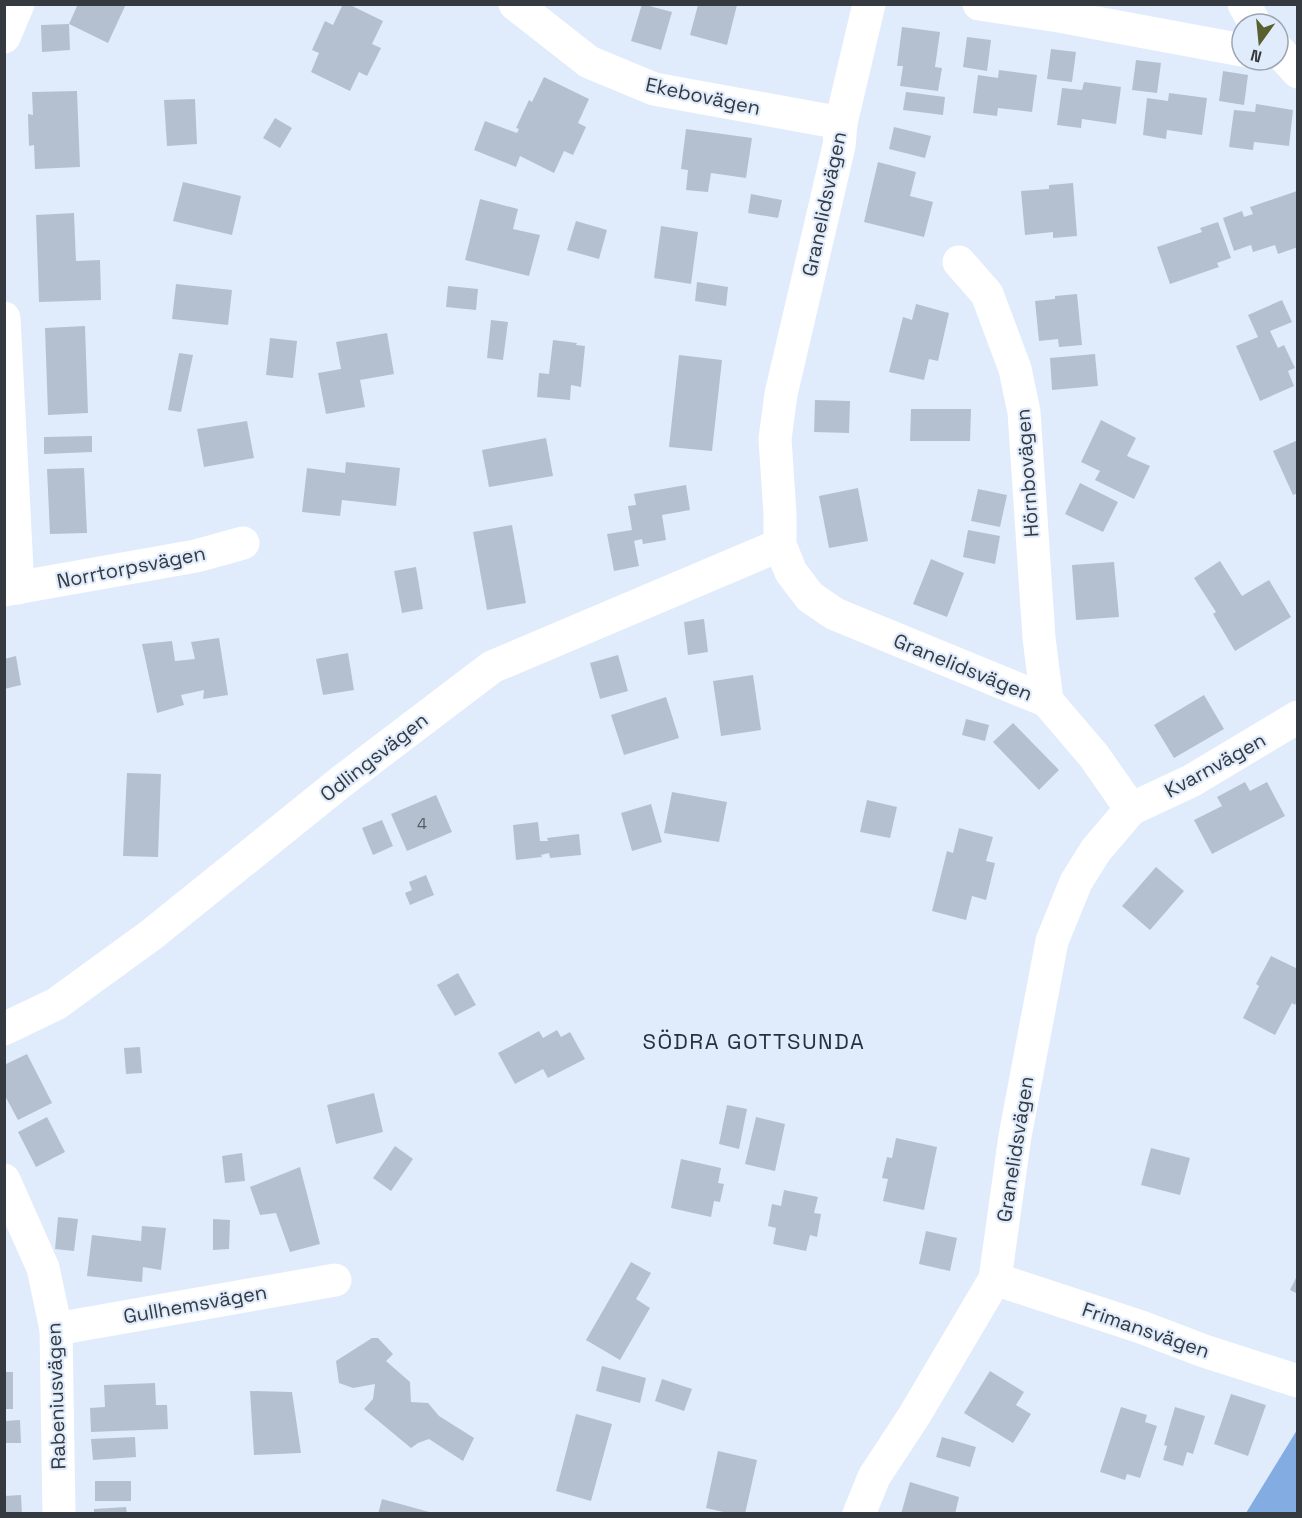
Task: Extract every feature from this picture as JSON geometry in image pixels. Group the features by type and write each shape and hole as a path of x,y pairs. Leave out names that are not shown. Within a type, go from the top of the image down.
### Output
{"street":[{"path":"4,37 18,4"},
{"name":"Ekebovägen","path":"515,4 589,62 654,89 841,123"},
{"name":"Granelidsvägen","path":"860,1514 874,1477 914,1416 995,1279 1015,1136 1052,941 1076,882 1096,850 1131,809 1094,756 1047,701 835,614 810,597 791,572 780,546 775,439 781,394 839,146 841,123 869,4"},
{"path":"979,4 1059,16 1230,48"},
{"name":"Hörnbovägen","path":"959,262 987,294 1015,369 1024,412 1039,638 1047,701"},
{"name":"Norrtorpsvägen","path":"4,318 11,589 196,556 243,543"},
{"name":"Odlingsvägen","path":"4,1029 56,1004 151,935 342,781 492,667 780,546"},
{"name":"Kvarnvägen","path":"1131,809 1191,781 1298,717"},
{"name":"Rabeniusvägen","path":"4,1180 43,1268 56,1329 59,1514"},
{"name":"Frimansvägen","path":"995,1279 1298,1381"},
{"name":"Gullhemsvägen","path":"56,1329 335,1280"}],"shaded area":[{"path":"1297,1430 1297,1513 1246,1513"}],"building":[{"path":"78,4 126,4 108,43 69,24"},
{"path":"343,4 348,4 383,21 372,44 381,48 367,76 359,72 350,91 311,72 319,53 312,50 325,21 333,25"},
{"path":"642,4 672,12 661,50 631,41"},
{"path":"698,5 737,5 727,45 690,35"},
{"path":"69,24 70,50 42,52 41,25"},
{"path":"902,27 940,32 935,67 942,68 938,91 900,86 903,66 897,66"},
{"path":"967,37 991,40 987,71 963,67"},
{"path":"1051,49 1076,52 1072,82 1047,79"},
{"path":"1136,60 1161,63 1157,93 1132,90"},
{"path":"999,70 1037,75 1032,112 998,108 997,116 973,113 978,75 998,78"},
{"path":"1223,71 1248,75 1244,105 1219,101"},
{"path":"544,77 589,99 578,123 586,127 573,155 564,151 554,173 520,156 516,167 474,150 485,121 517,133 519,129 516,128 529,100 532,102"},
{"path":"1084,82 1121,87 1116,124 1082,119 1081,128 1057,125 1062,88 1082,90"},
{"path":"77,91 80,167 35,169 34,145 29,146 28,114 33,115 32,92"},
{"path":"906,92 945,97 943,115 903,110"},
{"path":"1169,93 1207,98 1202,135 1167,130 1166,139 1143,135 1147,98 1168,101"},
{"path":"195,99 197,144 167,146 164,100"},
{"path":"1256,104 1293,110 1289,146 1254,142 1253,150 1229,147 1234,110 1255,112"},
{"path":"275,118 292,128 280,148 263,138"},
{"path":"894,127 931,136 925,158 889,149"},
{"path":"686,129 752,138 746,178 711,173 708,192 686,190 688,170 681,169"},
{"path":"878,162 916,172 910,196 933,202 924,237 864,222"},
{"path":"183,182 241,196 232,235 173,221"},
{"path":"1073,183 1077,236 1053,238 1053,232 1025,235 1021,191 1049,189 1049,185"},
{"path":"1297,191 1298,247 1278,254 1275,245 1253,252 1251,245 1234,251 1223,218 1242,211 1244,217 1253,214 1250,207"},
{"path":"751,194 782,200 778,218 748,213"},
{"path":"480,199 518,209 513,229 540,235 529,276 465,260"},
{"path":"74,213 76,261 100,260 101,300 39,302 36,215"},
{"path":"576,221 607,230 599,259 567,250"},
{"path":"1218,222 1231,258 1217,263 1219,267 1170,284 1157,247 1202,232 1200,228"},
{"path":"661,226 698,232 691,284 654,278"},
{"path":"697,282 728,287 726,306 695,301"},
{"path":"176,284 232,290 228,325 172,319"},
{"path":"448,286 478,289 476,310 446,307"},
{"path":"1077,294 1082,345 1059,347 1058,339 1039,341 1035,301"},
{"path":"1282,300 1292,322 1270,331 1278,348 1284,345 1295,368 1288,371 1294,386 1260,401 1236,346 1258,337 1248,315"},
{"path":"916,304 949,313 938,361 929,359 924,380 889,372 903,317 912,320"},
{"path":"491,320 508,322 503,360 487,358"},
{"path":"85,326 88,413 48,415 45,328"},
{"path":"387,333 394,374 360,380 365,407 326,414 318,373 341,369 336,342"},
{"path":"270,338 297,341 293,378 266,375"},
{"path":"553,340 585,346 581,387 571,385 570,400 537,397 539,373 549,374"},
{"path":"179,353 193,355 181,412 168,410"},
{"path":"1095,354 1098,386 1052,390 1050,358"},
{"path":"679,355 722,360 712,451 669,447"},
{"path":"815,400 850,401 849,433 814,432"},
{"path":"911,409 971,409 970,441 910,441"},
{"path":"1101,420 1136,438 1127,456 1150,466 1134,499 1095,480 1100,471 1081,462"},
{"path":"247,421 254,458 204,467 197,429"},
{"path":"92,436 92,452 44,454 44,437"},
{"path":"546,438 553,476 489,487 482,450"},
{"path":"1298,440 1298,493 1293,495 1273,451"},
{"path":"346,462 400,468 396,506 342,500 340,516 302,512 307,468 345,473"},
{"path":"84,468 87,533 50,534 47,469"},
{"path":"1080,483 1118,502 1103,532 1065,514"},
{"path":"686,485 690,510 662,515 666,540 643,544 642,539 634,541 639,566 614,571 607,534 632,530 628,506 636,505 634,494"},
{"path":"858,488 868,541 829,548 819,496"},
{"path":"978,489 1007,495 1000,527 971,521"},
{"path":"512,525 526,603 487,610 473,532"},
{"path":"968,530 1000,536 995,564 963,557"},
{"path":"931,559 964,573 947,617 913,604"},
{"path":"1220,561 1242,596 1269,580 1291,617 1235,651 1213,614 1216,612 1194,578"},
{"path":"1114,562 1119,617 1076,620 1072,565"},
{"path":"416,567 423,609 402,613 394,571"},
{"path":"704,619 708,652 688,655 684,622"},
{"path":"219,638 228,695 203,699 204,690 181,695 184,705 157,713 142,644 172,641 175,661 195,659 191,642"},
{"path":"348,653 354,690 323,695 316,659"},
{"path":"618,655 628,691 600,699 590,663"},
{"path":"16,656 21,685 4,689 4,659"},
{"path":"753,675 761,730 721,736 713,681"},
{"path":"1204,695 1224,729 1174,758 1154,725"},
{"path":"666,697 679,738 624,755 611,715"},
{"path":"966,719 989,725 985,741 962,735"},
{"path":"1013,723 1059,770 1039,790 993,742"},
{"path":"127,773 161,774 158,857 123,856"},
{"path":"1245,782 1250,791 1267,782 1285,816 1212,854 1194,820 1222,806 1217,797"},
{"path":"672,792 727,802 719,842 664,833"},
{"path":"436,795 452,832 407,851 391,814"},
{"path":"867,800 897,807 890,838 860,832"},
{"path":"651,804 662,842 632,851 621,813"},
{"path":"382,820 393,846 373,855 362,828"},
{"path":"538,822 540,841 579,834 581,855 550,858 549,853 541,855 542,857 516,860 513,825"},
{"path":"959,828 993,837 986,861 995,863 986,900 972,896 966,920 932,911 947,851 953,853"},
{"path":"1156,867 1184,891 1150,930 1122,906"},
{"path":"426,875 434,895 410,905 405,893 412,890 409,882"},
{"path":"1271,956 1298,969 1298,999 1295,1005 1292,1003 1275,1035 1243,1018 1259,986 1256,984"},
{"path":"458,973 476,1005 455,1016 437,985"},
{"path":"557,1030 561,1037 570,1032 585,1059 548,1078 543,1069 515,1084 498,1053 539,1031 543,1038"},
{"path":"140,1047 142,1073 126,1074 124,1048"},
{"path":"27,1054 52,1103 18,1120 4,1094 4,1065"},
{"path":"374,1093 383,1132 336,1144 327,1105"},
{"path":"727,1105 747,1109 739,1149 719,1144"},
{"path":"47,1117 65,1152 36,1167 18,1132"},
{"path":"756,1117 785,1124 775,1171 745,1164"},
{"path":"896,1138 937,1147 924,1210 883,1201 888,1179 882,1178 887,1157 892,1158"},
{"path":"395,1146 413,1159 391,1191 373,1178"},
{"path":"1151,1148 1190,1158 1180,1195 1141,1185"},
{"path":"242,1153 245,1181 225,1183 222,1156"},
{"path":"681,1159 721,1168 718,1183 724,1184 720,1202 714,1201 711,1217 671,1208"},
{"path":"300,1167 320,1244 290,1252 276,1213 260,1215 250,1187"},
{"path":"784,1190 818,1197 814,1213 821,1214 817,1237 810,1235 806,1251 773,1244 776,1228 768,1226 772,1204 781,1206"},
{"path":"58,1217 78,1219 74,1251 55,1249"},
{"path":"213,1219 230,1220 229,1249 213,1250"},
{"path":"142,1226 166,1228 161,1270 143,1267 142,1282 87,1276 92,1235 141,1241"},
{"path":"926,1231 957,1238 950,1271 919,1264"},
{"path":"631,1262 651,1273 636,1299 650,1308 620,1360 586,1340"},
{"path":"1298,1274 1298,1294 1290,1290"},
{"path":"372,1338 378,1338 393,1354 386,1361 410,1382 411,1402 428,1403 439,1416 474,1438 463,1461 429,1439 411,1448 364,1409 373,1399 375,1384 353,1388 339,1383 336,1361"},
{"path":"602,1366 646,1378 640,1403 596,1391"},
{"path":"990,1371 1024,1392 1016,1405 1031,1414 1013,1443 964,1413"},
{"path":"4,1372 13,1372 13,1409 4,1409"},
{"path":"662,1379 692,1389 684,1411 655,1401"},
{"path":"155,1383 156,1405 167,1405 168,1429 91,1432 90,1408 105,1407 104,1385"},
{"path":"250,1391 292,1392 301,1453 254,1455"},
{"path":"1231,1394 1266,1405 1248,1456 1214,1444"},
{"path":"1121,1407 1147,1415 1145,1422 1157,1426 1140,1478 1127,1474 1125,1480 1100,1472"},
{"path":"1175,1407 1205,1416 1193,1454 1187,1452 1183,1466 1163,1460 1167,1446 1164,1445"},
{"path":"576,1414 612,1424 591,1501 556,1491"},
{"path":"20,1420 21,1443 4,1443 4,1421"},
{"path":"135,1437 136,1457 93,1460 91,1439"},
{"path":"942,1437 976,1447 970,1467 936,1457"},
{"path":"718,1451 757,1460 745,1514 732,1514 706,1508"},
{"path":"95,1481 131,1481 131,1501 95,1501"},
{"path":"910,1482 959,1497 955,1514 901,1514"},
{"path":"21,1495 22,1514 4,1514 4,1496"},
{"path":"382,1499 433,1513 433,1514 378,1514"},
{"path":"126,1507 127,1514 94,1514 94,1509"}],"district":[{"name":"SÖDRA GOTTSUNDA","path":"754,1041"}]}
